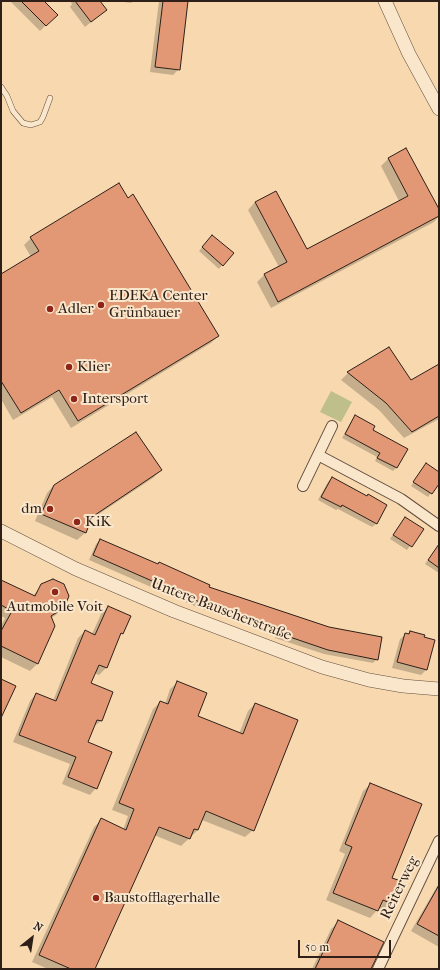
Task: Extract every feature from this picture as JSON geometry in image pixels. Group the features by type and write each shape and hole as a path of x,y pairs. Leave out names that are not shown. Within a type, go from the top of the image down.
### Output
{"street":[{"path":"385,1 409,54 439,109"},
{"path":"303,486 332,426"},
{"path":"318,455 401,499 439,526"},
{"name":"Untere Bauscherstraße","path":"1,531 76,569 174,611 322,666 369,680 403,686 439,689"},
{"name":"Reiterweg","path":"378,969 439,841"}],"lane":[{"path":"1,87 13,110 23,123 31,125 40,122 50,98"}],"green space":[{"path":"331,391 352,402 341,422 320,412"}],"building":[{"path":"21,1 44,1 58,15 46,26"},
{"path":"75,1 100,1 107,10 91,22"},
{"path":"163,1 188,1 180,70 155,67"},
{"path":"406,148 439,209 439,216 278,302 264,274 287,262 255,202 276,191 307,249 408,196 388,158"},
{"name":"EDEKA Center Grünbauer","path":"119,183 128,198 133,194 219,336 78,421 59,390 21,413 1,381 1,274 39,251 30,237"},
{"path":"212,235 234,253 223,266 202,247"},
{"path":"389,347 411,380 439,364 439,416 412,432 386,403 347,372"},
{"path":"355,415 375,426 373,430 408,449 397,468 377,458 380,453 345,434"},
{"path":"136,432 162,470 92,517 86,533 41,514 54,485"},
{"path":"426,463 439,472 439,484 432,494 413,482"},
{"path":"332,477 387,505 377,524 342,505 341,507 321,497"},
{"path":"405,517 424,529 412,547 393,535"},
{"path":"100,539 158,564 159,562 210,585 209,587 329,627 382,637 378,660 328,650 278,633 280,629 202,603 93,555"},
{"path":"439,544 439,568 428,560"},
{"path":"53,579 64,584 69,596 64,608 51,616 55,626 38,664 1,646 1,631 12,611 1,605 1,580 35,596 41,584"},
{"path":"108,606 131,616 123,634 121,633 107,668 99,665 91,683 113,692 102,721 97,720 88,742 112,752 97,789 68,777 76,757 19,735 36,693 56,701 85,630 95,635"},
{"path":"410,631 425,635 424,637 435,640 427,670 397,662 405,633 409,634"},
{"path":"1,679 16,686 1,718"},
{"path":"177,681 207,693 198,716 243,734 255,703 298,720 254,831 206,811 198,830 194,829 190,839 159,827 95,969 71,969 39,955 101,818 126,830 134,809 119,803 160,701 168,704"},
{"path":"370,783 422,804 392,878 401,881 392,904 383,900 378,911 333,893 352,847 345,844"},
{"path":"439,885 439,936 417,924"},
{"path":"338,920 384,942 371,969 315,969"}],"place":[{"name":"EDEKA Center Grünbauer","path":"101,305"},
{"name":"Adler","path":"50,309"},
{"name":"Klier","path":"69,367"},
{"name":"Intersport","path":"74,399"},
{"name":"dm","path":"50,509"},
{"name":"KiK","path":"77,522"},
{"name":"Autmobile Voit","path":"55,592"},
{"name":"Baustofflagerhalle","path":"96,898"}]}
